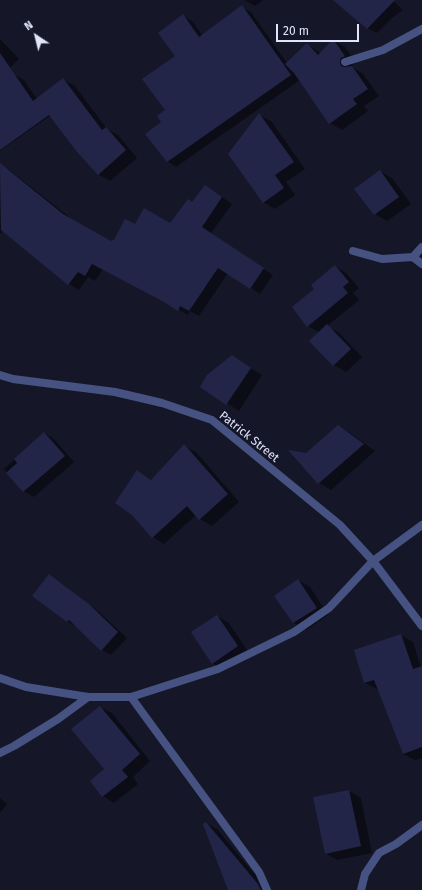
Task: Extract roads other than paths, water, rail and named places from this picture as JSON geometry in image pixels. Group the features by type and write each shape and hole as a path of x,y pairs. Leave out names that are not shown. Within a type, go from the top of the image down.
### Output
{"street":[{"path":"344,62 383,50 422,29"},
{"path":"413,257 422,247"},
{"path":"353,251 382,259 413,257 422,264"},
{"name":"Patrick Street","path":"0,375 12,379 115,392 162,403 212,420 340,525 373,561 422,626"},
{"path":"0,678 26,687 88,697 131,697 218,669 294,632 329,608 373,561 422,525"},
{"path":"0,753 58,719 88,697"},
{"path":"131,697 259,872 267,890"},
{"path":"361,890 365,874 379,853 396,844 422,825"}]}
